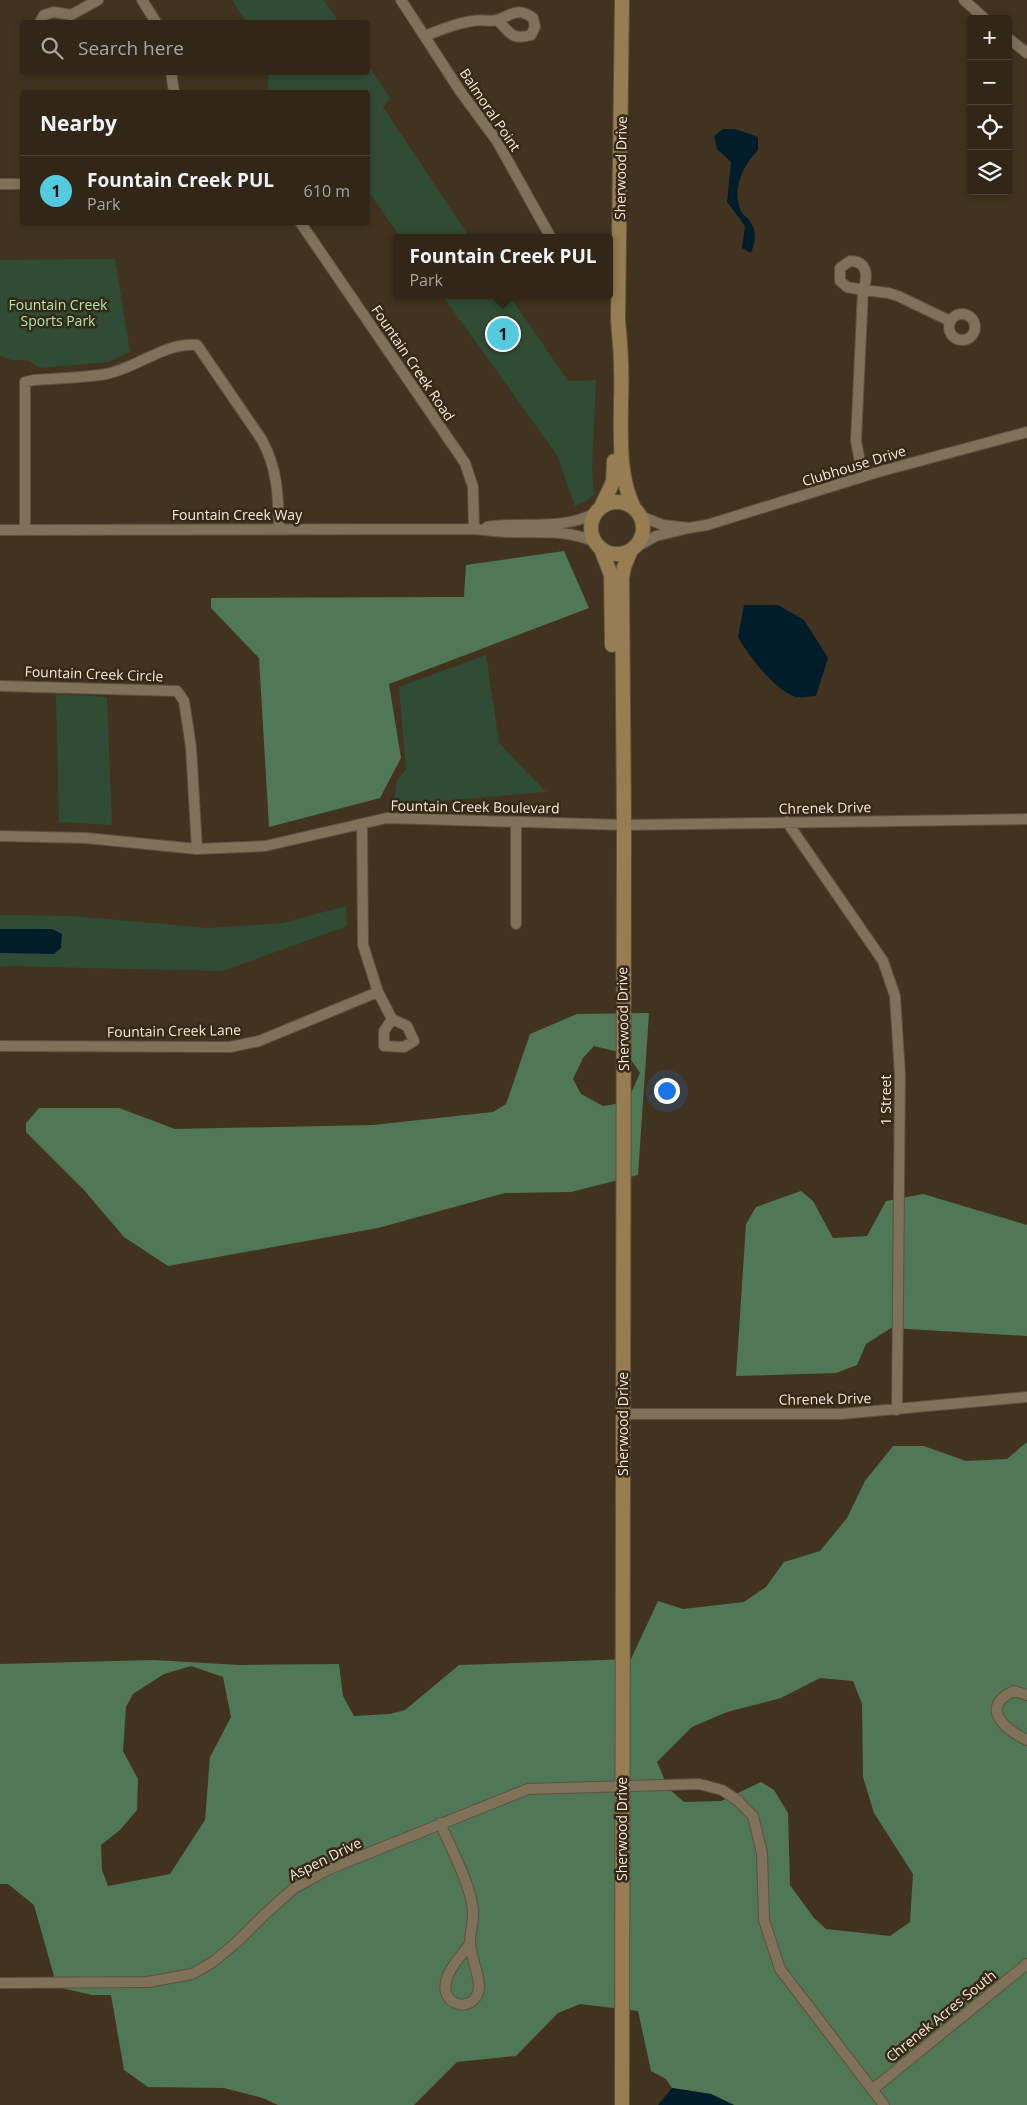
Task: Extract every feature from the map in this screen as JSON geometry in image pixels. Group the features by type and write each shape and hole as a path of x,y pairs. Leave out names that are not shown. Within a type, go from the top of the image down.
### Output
{"street":[{"path":"41,20 44,15 54,12 69,19 98,0"},
{"path":"142,0 155,20"},
{"name":"Balmoral Point","path":"401,0 460,91 496,140 549,234"},
{"name":"Sherwood Drive","path":"618,0 621,16"},
{"name":"Sherwood Drive","path":"598,510 611,490 614,477 614,356 618,320 622,0"},
{"path":"964,0 981,15"},
{"path":"425,36 450,26 474,20 497,20"},
{"path":"1012,41 1027,53"},
{"path":"171,75 174,90"},
{"path":"0,184 20,184"},
{"name":"Fountain Creek Road","path":"302,225 465,463 473,487 474,529"},
{"path":"867,475 860,462 856,441 863,290 898,296 950,321"},
{"name":"Sherwood Drive","path":"618,320 621,346 623,481 637,512"},
{"path":"25,530 25,382 106,374 126,368 183,344 197,345 266,447 276,478 279,528"},
{"name":"Clubhouse Drive","path":"631,550 656,536 707,525 867,475 969,446 1027,432"},
{"path":"618,502 627,504 637,512 643,531 637,545 631,550 616,554 598,545 591,527 598,510 609,503 618,502"},
{"name":"Fountain Creek Way","path":"474,529 506,524 565,524 579,521 598,510"},
{"name":"Clubhouse Drive","path":"637,512 663,525 689,528"},
{"name":"Fountain Creek Way","path":"0,530 474,529 507,532 567,532 579,535 598,545"},
{"name":"Sherwood Drive","path":"598,545 611,575 614,704 624,742"},
{"name":"Sherwood Drive","path":"622,2105 624,742 621,665 622,578 631,550"},
{"name":"Fountain Creek Circle","path":"0,686 177,690 184,700 191,747 196,849"},
{"name":"Fountain Creek Boulevard","path":"0,836 86,838 196,849 265,846 387,818 624,824"},
{"name":"Chrenek Drive","path":"624,824 1027,819"},
{"path":"516,822 516,924"},
{"name":"1 Street","path":"787,822 883,961 895,996 900,1075 897,1410"},
{"path":"362,824 363,945 378,992 392,1019"},
{"name":"Fountain Creek Lane","path":"0,1046 230,1047 259,1041 378,992"},
{"name":"Chrenek Drive","path":"623,1414 841,1414 1027,1397"},
{"path":"1027,1695 1014,1691 1001,1697 997,1706 998,1716 1003,1725 1014,1734 1027,1740"},
{"name":"Aspen Drive","path":"0,1982 148,1982 192,1974 226,1952 293,1890 329,1869 528,1789 699,1784 722,1790 738,1800 753,1816 762,1853 764,1920 780,1969 884,2105"},
{"path":"440,1823 468,1890 473,1911 470,1944 478,1977 479,1990 474,1999 468,2004 459,2005 448,1998 444,1988 447,1975 470,1944"},
{"name":"Chrenek Acres South","path":"872,2090 1026,1968"}],"green space":[{"path":"232,0 324,0 338,20 245,20"},
{"path":"370,68 390,98 383,107 467,234 398,234 370,194 370,90 267,90 269,75 370,75"},
{"name":"Fountain Creek Sports Park","path":"115,259 130,352 108,362 41,368 27,360 12,360 0,356 0,260"},
{"path":"445,299 512,299 568,381 596,380 592,468 594,494 586,501 575,506 557,455"},
{"path":"564,551 589,608 389,684 401,758 380,798 269,827 259,658 211,608 211,598 464,597 466,565"},
{"path":"486,655 499,743 546,792 394,805 397,780 406,769 399,687"},
{"path":"56,694 107,697 112,825 59,822"},
{"path":"346,906 347,926 223,971 0,966 0,915 73,916 208,928 283,923"},
{"path":"649,1013 638,1175 571,1192 505,1193 378,1228 168,1266 124,1237 84,1190 26,1132 26,1123 39,1108 119,1108 175,1129 373,1125 493,1112 506,1104 530,1034 577,1014","holes":["594,1046 627,1054 640,1073 627,1102 603,1106 581,1094 573,1079 583,1058"]},
{"path":"801,1191 813,1201 833,1238 867,1236 886,1201 923,1194 1027,1225 1027,1336 891,1328 866,1344 857,1365 836,1373 736,1376 746,1224 756,1207"},
{"path":"1027,1442 1027,2105 734,2105 711,2094 672,2088 666,2079 651,2071 638,2011 580,2004 558,2013 516,2056 457,2062 414,2105 278,2105 263,2098 224,2088 148,2087 124,2070 111,1995 92,1995 57,1987 34,1905 8,1884 0,1884 0,1664 153,1660 239,1665 339,1664 343,1696 354,1716 390,1714 405,1710 459,1665 631,1659 658,1601 683,1609 744,1602 766,1587 784,1562 820,1551 847,1518 865,1481 893,1446 924,1446 966,1461 1007,1459","holes":["191,1666 223,1677 231,1717 210,1757 205,1820 170,1874 108,1886 102,1870 101,1845 120,1830 137,1810 138,1779 123,1751 126,1707 133,1694 164,1674","820,1678 853,1681 862,1704 863,1777 874,1813 913,1874 910,1922 890,1936 826,1929 814,1918 790,1885 788,1813 774,1790 761,1782 721,1801 684,1802 668,1788 657,1762 692,1727 727,1712 781,1698"]}],"water":[{"path":"723,129 735,129 758,137 758,150 743,171 737,194 741,211 752,224 755,232 751,253 742,248 745,226 727,202 731,162 717,149 714,136"},
{"path":"744,605 778,605 804,620 828,658 816,696 796,697 779,688 755,662 738,637"},
{"path":"0,929 52,929 62,934 61,948 54,954 0,953"},
{"path":"672,2088 711,2094 734,2105 658,2105"}],"place":[{"name":"Fountain Creek PUL","path":"503,334"}]}
